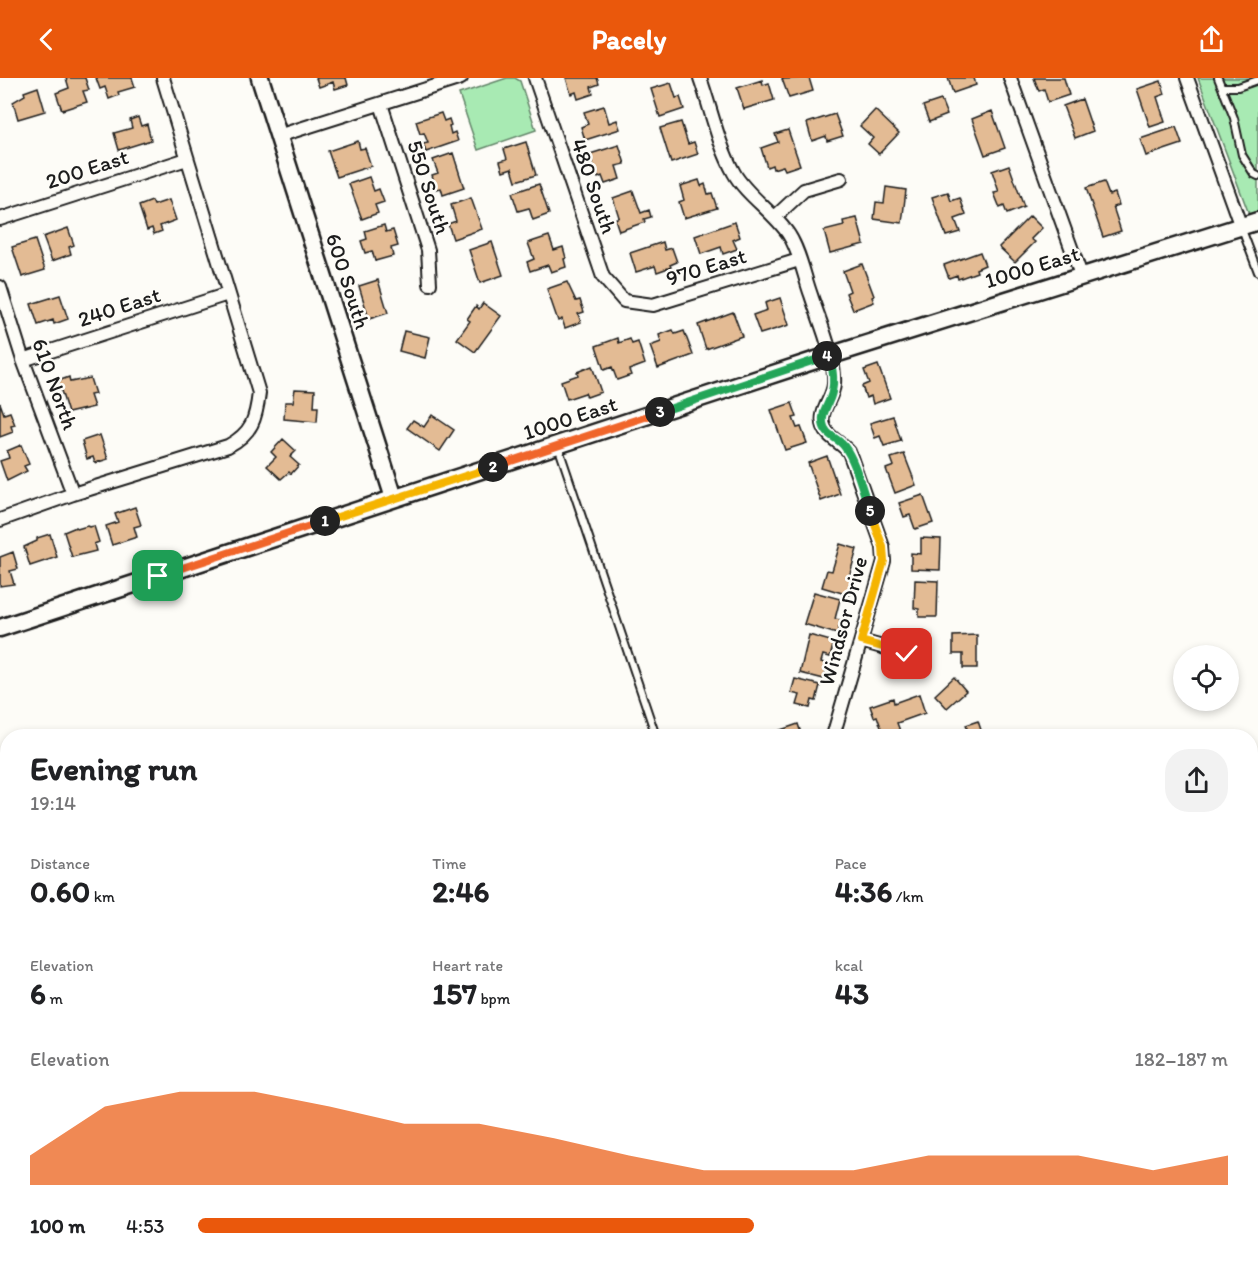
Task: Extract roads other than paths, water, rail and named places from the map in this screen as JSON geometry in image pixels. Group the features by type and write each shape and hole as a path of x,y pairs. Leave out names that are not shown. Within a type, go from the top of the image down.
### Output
{"street":[{"path":"0,520 74,494 228,446 241,440 250,429 257,414 259,393 163,78"},
{"name":"600 South","path":"260,78 394,498"},
{"path":"278,136 461,78"},
{"name":"480 South","path":"535,78 603,277 624,301"},
{"path":"700,78 735,176 789,236 830,355"},
{"path":"1010,78 1081,275"},
{"path":"1187,78 1241,227"},
{"name":"550 South","path":"381,104 428,250 430,284"},
{"name":"200 East","path":"0,219 187,159"},
{"path":"775,218 804,190 841,179"},
{"name":"1000 East","path":"0,628 830,355 1258,221"},
{"name":"970 East","path":"624,301 653,305 799,260"},
{"name":"610 North","path":"0,287 23,360 74,494"},
{"name":"240 East","path":"23,360 228,294"},
{"name":"Windsor Drive","path":"830,355 834,384 832,396 822,415 823,424 826,432 849,452 883,547 884,561 834,729"},
{"path":"861,641 907,654"}],"lane":[{"path":"1218,78 1234,118 1242,155 1254,174 1258,176"},
{"path":"1221,87 1238,87 1258,80"},
{"path":"1241,227 1258,272"},
{"path":"558,446 654,729"}]}
